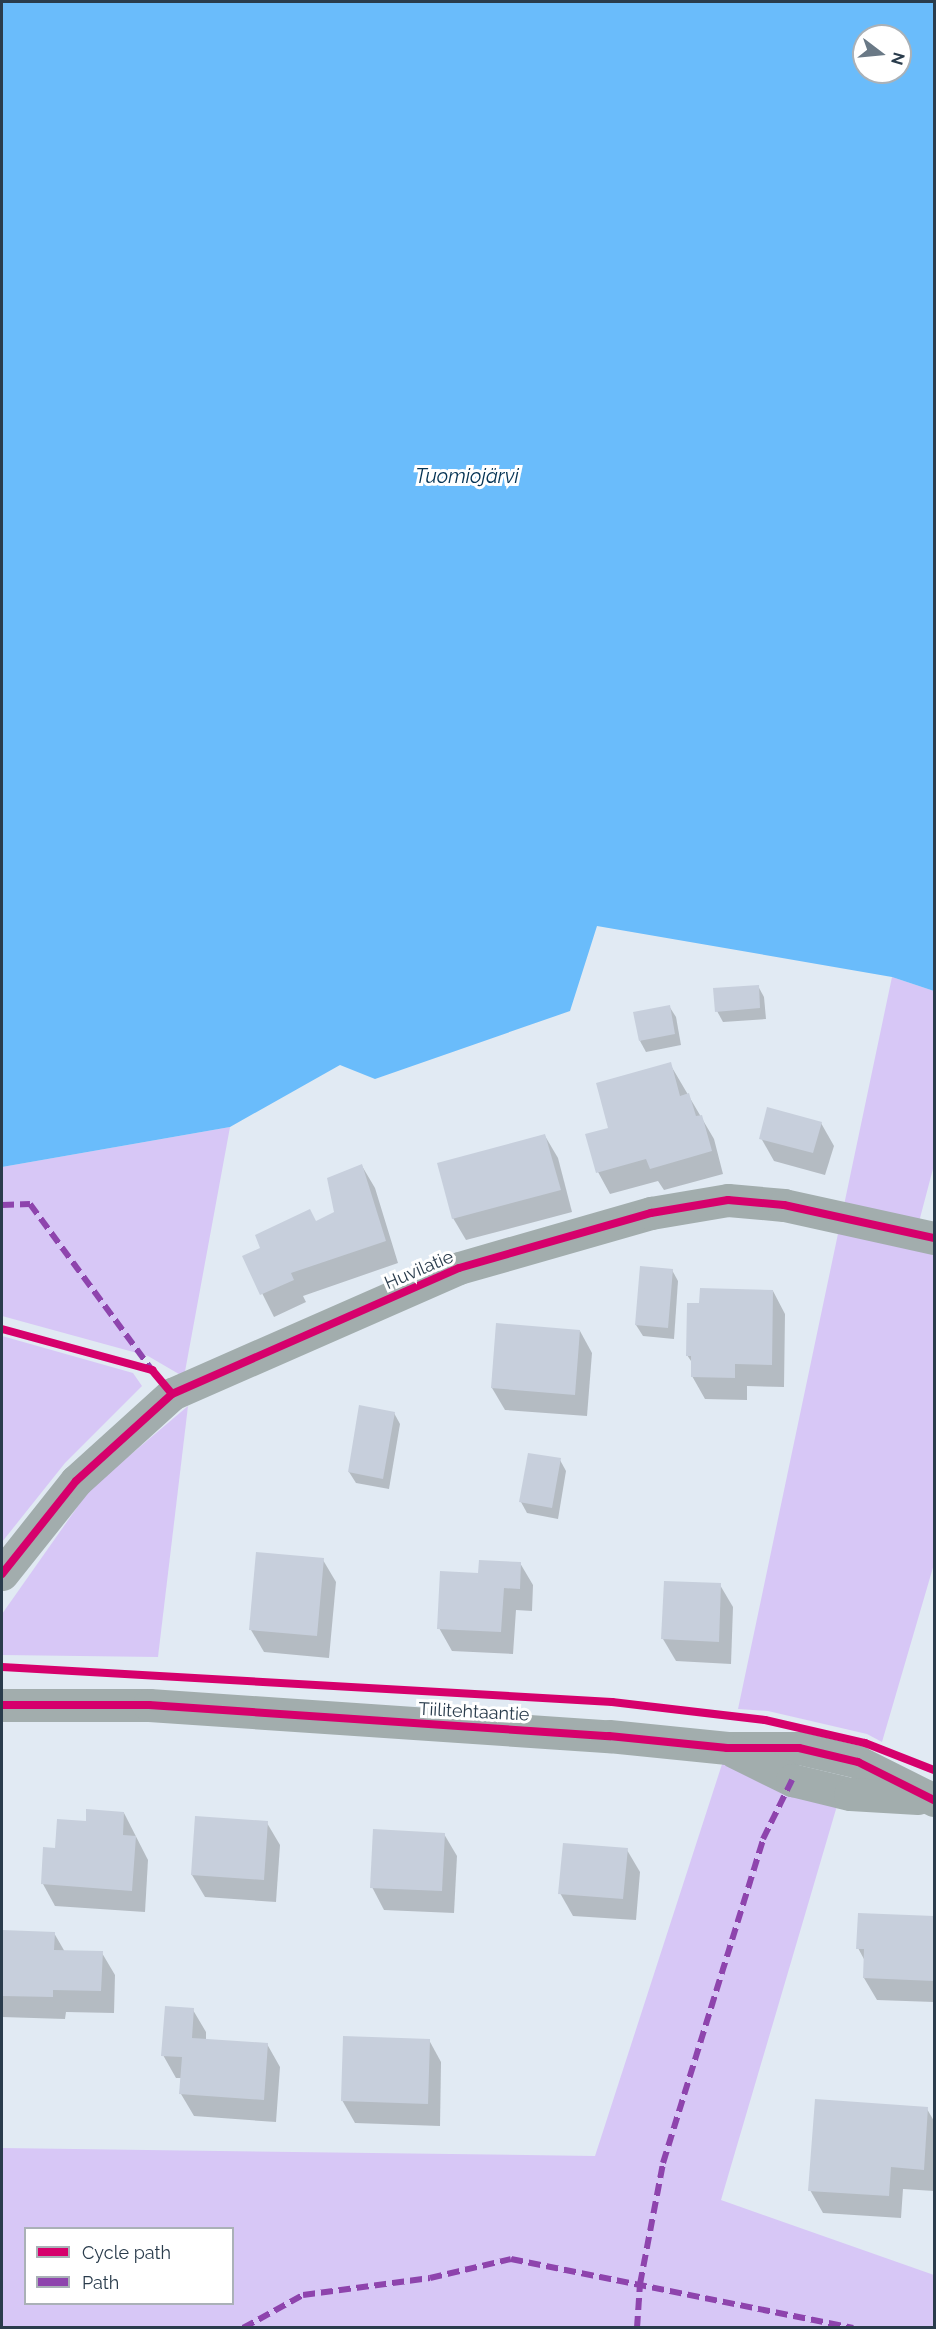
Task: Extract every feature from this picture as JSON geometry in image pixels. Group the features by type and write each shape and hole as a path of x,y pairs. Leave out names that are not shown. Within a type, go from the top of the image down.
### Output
{"street":[{"name":"Huvilatie","path":"2,1574 76,1481 171,1394 459,1268 651,1213 728,1200 784,1205 934,1239"},
{"name":"Tiilitehtaantie","path":"2,1705 149,1705 609,1736 727,1748 799,1748 858,1762 932,1799"}],"shaded area":[{"path":"892,977 934,991 934,1165 915,1237 934,1242 934,1564 882,1742 867,1734 768,1711 738,1709"},
{"path":"230,1127 184,1377 148,1356 2,1316 2,1167"},
{"path":"2,1336 133,1373 142,1386 65,1463 2,1542"},
{"path":"188,1406 158,1657 2,1655 2,1614 90,1489"},
{"path":"724,1758 839,1799 721,2200 934,2275 934,2327 2,2328 2,2148 595,2156"}],"water":[{"name":"Tuomiojärvi","path":"2,2 934,2 934,991 892,977 597,926 570,1011 375,1079 340,1065 230,1127 2,1167"}],"building":[{"path":"759,985 760,1008 715,1012 713,988"},
{"path":"670,1005 675,1034 639,1041 633,1012"},
{"path":"671,1062 680,1096 689,1093 696,1116 702,1115 712,1151 650,1169 646,1159 596,1173 585,1134 608,1128 596,1083"},
{"path":"767,1107 822,1122 813,1153 759,1139"},
{"path":"545,1134 561,1190 452,1219 437,1163"},
{"path":"362,1164 386,1241 291,1273 294,1280 260,1295 242,1256 260,1248 255,1235 310,1209 316,1221 334,1212 327,1178"},
{"path":"640,1266 673,1269 668,1328 635,1325"},
{"path":"700,1288 773,1290 772,1365 735,1364 735,1378 691,1377 691,1356 686,1356 687,1303 699,1303"},
{"path":"496,1323 580,1330 575,1395 491,1388"},
{"path":"359,1405 395,1412 383,1479 348,1472"},
{"path":"528,1453 561,1458 552,1508 519,1502"},
{"path":"256,1552 324,1558 317,1636 249,1630"},
{"path":"479,1560 521,1562 520,1589 504,1588 501,1632 437,1629 440,1571 478,1573"},
{"path":"664,1581 721,1583 719,1642 661,1639"},
{"path":"86,1809 124,1812 123,1835 136,1836 132,1891 41,1884 43,1847 55,1848 57,1819 86,1821"},
{"path":"195,1816 268,1821 264,1880 191,1875"},
{"path":"373,1829 445,1833 442,1891 370,1888"},
{"path":"563,1843 628,1848 623,1899 558,1894"},
{"path":"858,1913 934,1916 934,1981 863,1978 864,1949 856,1949"},
{"path":"2,1930 55,1932 54,1950 103,1951 101,1991 53,1990 53,1997 2,1996"},
{"path":"165,2006 194,2008 192,2038 268,2043 264,2100 179,2094 182,2057 161,2056"},
{"path":"343,2036 430,2039 428,2104 341,2101"},
{"path":"815,2099 928,2107 924,2170 891,2167 889,2196 808,2191"}],"marked path":[{"path":"2,1205 30,1204 152,1370"},
{"path":"637,2328 640,2284 663,2163 763,1839 792,1780"},
{"path":"243,2328 303,2295 430,2278 511,2259 853,2328"}],"cycle path":[{"path":"2,1574 76,1481 172,1394 459,1268 651,1213 728,1200 784,1205 934,1238"},
{"path":"2,1329 152,1370 172,1394"},
{"path":"2,1667 612,1702 765,1720 865,1743 934,1770"},
{"path":"2,1705 149,1705 609,1736 727,1748 799,1748 858,1762 934,1800"}]}
